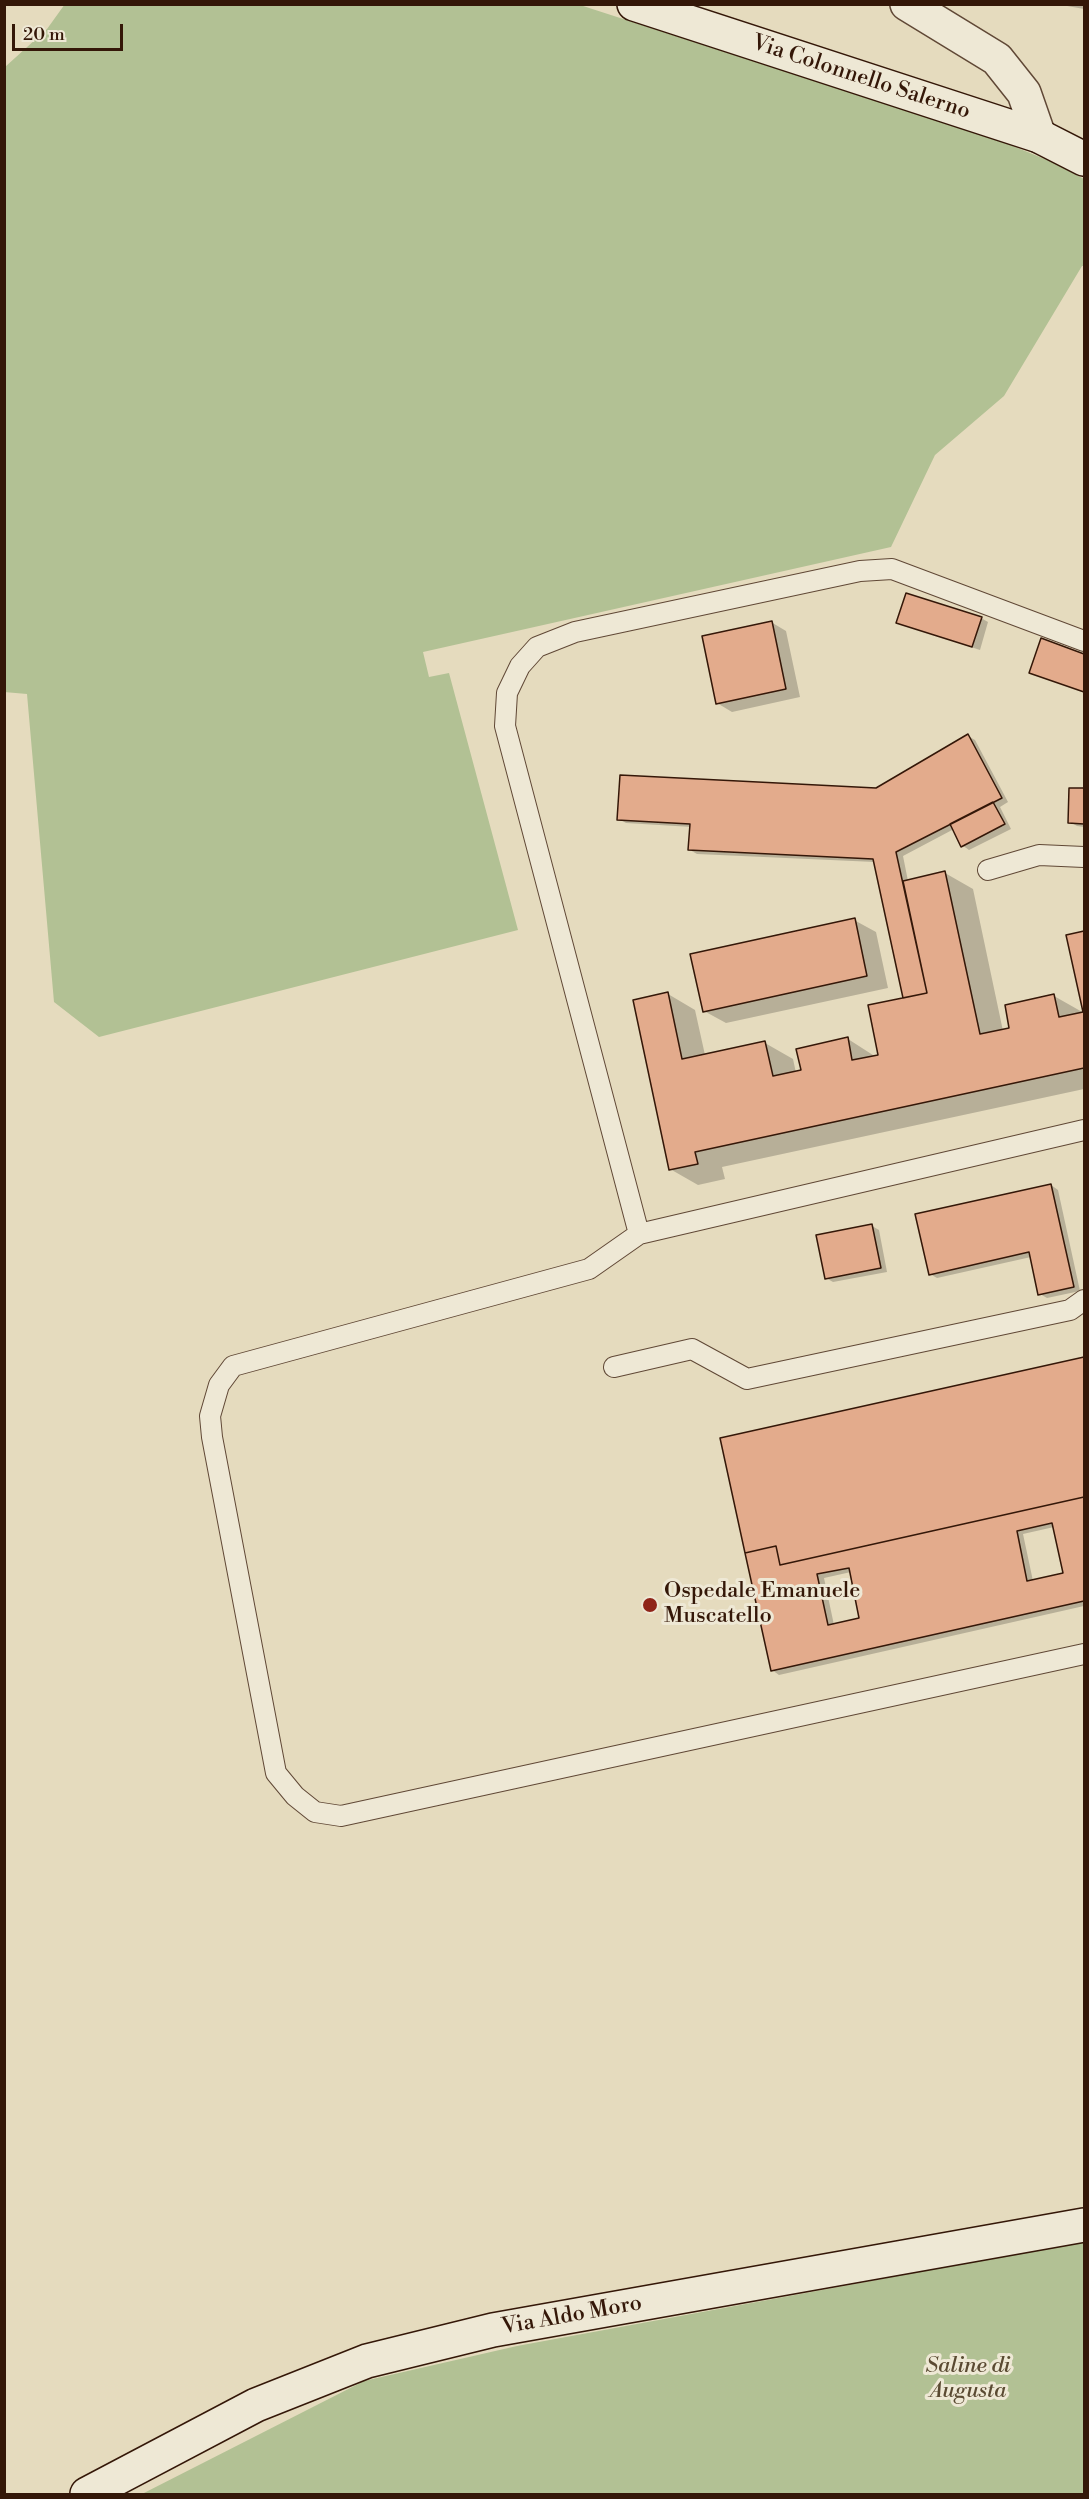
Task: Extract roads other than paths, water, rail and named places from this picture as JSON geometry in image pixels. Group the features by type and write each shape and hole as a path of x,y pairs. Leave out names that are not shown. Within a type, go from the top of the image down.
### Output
{"main road":[{"name":"Via Colonnello Salerno","path":"634,4 1039,136 1084,159"},
{"path":"907,4 997,59 1024,93 1039,136"},
{"name":"Via Aldo Moro","path":"87,2494 256,2405 367,2361 493,2330 1084,2225"}],"lane":[{"path":"639,1234 505,726 507,693 520,666 537,647 574,632 860,571 892,569 1084,641"},
{"path":"988,870 1039,855 1084,857"},
{"path":"1084,1130 639,1234 589,1269 233,1366 219,1385 210,1416 212,1437 276,1773 295,1796 315,1812 341,1816 1084,1654"},
{"path":"614,1367 692,1349 747,1378 1070,1310 1084,1300"}],"place":[{"name":"Ospedale Emanuele Muscatello","path":"650,1605"}],"park label":[{"name":"Saline di Augusta","path":"968,2380"}]}
